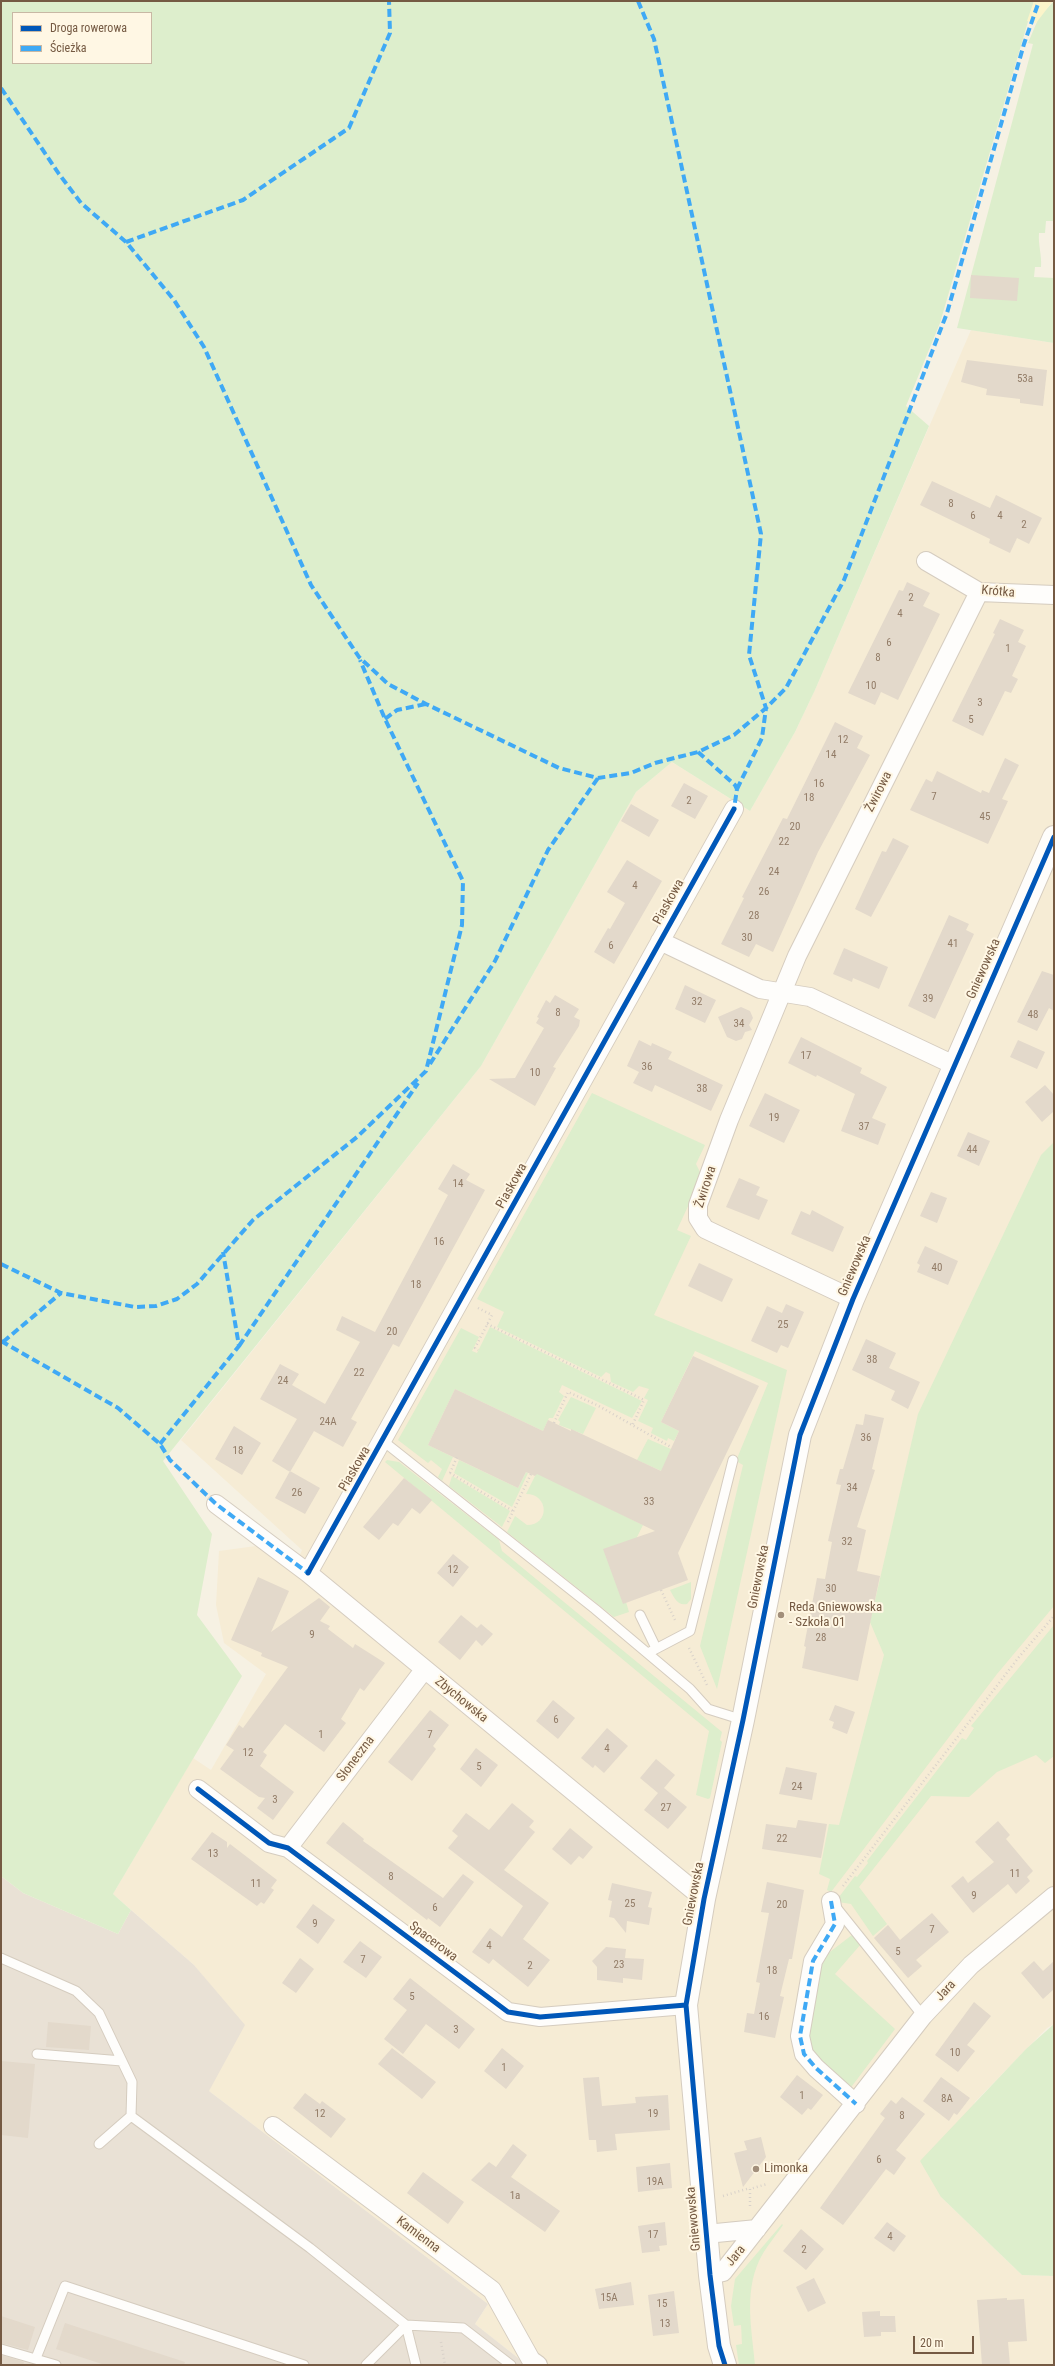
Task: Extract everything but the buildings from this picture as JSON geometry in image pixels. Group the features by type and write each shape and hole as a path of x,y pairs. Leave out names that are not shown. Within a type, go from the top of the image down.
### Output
{"street":[{"name":"Krótka","path":"926,561 979,592 1054,595"},
{"name":"Żwirowa","path":"853,1299 705,1229 698,1218 698,1205 729,1120 783,993 797,956 979,592"},
{"name":"Piaskowa","path":"308,1573 383,1441 734,809"},
{"name":"Gniewowska","path":"720,2359 706,2234 686,2005 704,1899 743,1720 800,1434 853,1299 1054,836"},
{"path":"660,941 760,989 810,997 954,1065"},
{"name":"Zbychowska","path":"216,1504 308,1573 704,1899"},
{"name":"Słoneczna","path":"288,1848 424,1670"},
{"name":"Spacerowa","path":"198,1789 269,1843 288,1848 508,2012 540,2017 686,2005"},
{"path":"836,1896 835,1924 813,1961 800,2036 804,2054 816,2068 856,2104"},
{"name":"Jara","path":"710,2275 723,2272 856,2104 923,2016 971,1965 1054,1896"},
{"name":"Kamienna","path":"273,2126 492,2290 531,2360 538,2365"},
{"name":"Jara","path":"706,2234 757,2229"}],"lane":[{"path":"383,1441 648,1653 690,1689 708,1709 743,1720"},
{"path":"648,1653 690,1631 733,1460"},
{"path":"640,1615 656,1648"},
{"path":"836,1896 923,2016"},
{"path":"1,1958 76,1991 99,2013 132,2082 131,2116 99,2144"},
{"path":"37,2054 122,2061"},
{"path":"131,2116 310,2248 406,2326 416,2365"},
{"path":"36,2358 64,2286 304,2365"},
{"path":"366,2365 406,2326 463,2328 511,2365"},
{"path":"1,2349 56,2365"}],"path":[{"path":"461,1300 492,1315 475,1348 478,1350"},
{"path":"488,1324 644,1400 632,1426"},
{"path":"554,1423 568,1392 597,1405 671,1447"},
{"path":"443,1488 457,1457"},
{"path":"450,1473 514,1511"},
{"path":"502,1535 531,1474"},
{"path":"661,1590 721,1714"},
{"path":"836,1896 1019,1657 1054,1616"},
{"path":"737,2192 750,2188 750,2210"},
{"path":"438,2327 445,2365"}],"shaded area":[{"path":"971,330 1054,343 1054,2024 1047,2028 975,2102 941,2197 1022,2275 1054,2276 1054,2365 527,2365 475,2324 488,2304 209,2091 218,1995 194,1965 113,1894 193,1758 211,1770 266,1674 224,1643 216,1605 219,1551 256,1546 293,1571 302,1550 181,1440 481,1066 636,792 672,762 750,811 795,732 815,690"},
{"path":"1,1876 23,1893 118,1934 131,1910 194,1965 245,2025 209,2091 488,2304 475,2324 527,2365 1,2365"}],"green space":[{"path":"1,1 1034,1 940,323 906,406 929,426 815,690 795,732 750,811 672,762 636,792 481,1066 163,1461 212,1534 197,1615 242,1676 113,1894 131,1910 118,1934 23,1893 1,1876"},
{"path":"1054,1 1054,221 1046,221 1045,233 1039,233 1041,267 1035,267 1034,277 1054,278 1054,343 957,328 1033,44 1028,43 1039,17"},
{"path":"592,1093 705,1145 696,1164 702,1176 677,1230 691,1236 654,1315 787,1370 717,1689 700,1646 743,1465 736,1461 768,1383 695,1351 661,1422 679,1431 674,1441 668,1438 667,1441 651,1433 653,1428 638,1421 648,1400 644,1398 649,1389 639,1386 633,1392 611,1382 610,1374 606,1372 601,1377 497,1327 504,1312 477,1299"},
{"path":"1054,1142 1054,1606 997,1674 831,1892 827,1890 830,1879 819,1874 829,1824 839,1825 884,1655 870,1622 918,1414 1041,1155"},
{"path":"490,1327 642,1401 632,1418 562,1385 559,1392 564,1396 553,1418 549,1418 543,1431 455,1389 428,1445 453,1457 442,1481 438,1477 442,1469 431,1460 428,1463 398,1440 461,1328 479,1337 472,1351 477,1353"},
{"path":"571,1397 596,1408 583,1434 559,1425 560,1422 558,1420"},
{"path":"648,1439 678,1452 668,1474 637,1460"},
{"path":"387,1460 399,1462 499,1540 502,1551 722,1732 720,1740 722,1742 710,1798 708,1799 696,1795 709,1731 385,1462"},
{"path":"459,1460 518,1488 526,1472 528,1473 512,1507 454,1473"},
{"path":"537,1472 643,1525 637,1537 626,1602 629,1612 614,1617 507,1532 515,1516 527,1525 535,1524 543,1515 544,1510 539,1499 534,1495 526,1494"},
{"path":"452,1476 510,1511 502,1527 449,1486"},
{"path":"691,1582 691,1599 687,1604 681,1604 676,1600 670,1590"},
{"path":"1054,1625 1054,1756 1045,1763 1036,1755 997,1772 969,1797 931,1796 859,1887 887,1924 873,1936 851,1904 838,1902 839,1897 855,1876 857,1877 868,1863 867,1861 962,1738 966,1740 974,1728 971,1726"},
{"path":"852,1935 861,1944 835,1974 895,2029 849,2090 810,2050 807,2039 822,1958"},
{"path":"1054,2024 1054,2276 1022,2275 941,2197 920,2161 1026,2049"},
{"path":"782,2224 783,2225 761,2256 754,2274 750,2299 750,2312 755,2365 739,2365 736,2345 742,2344 741,2325 734,2326 731,2306 735,2279"}],"sand":[{"path":"1034,1 1053,1 1036,23 1027,21"}],"marked path":[{"path":"126,242 243,200 349,128 390,33 389,1"},
{"path":"638,1 654,39 761,534 749,655 766,708 762,738 737,789"},
{"path":"1,88 59,174 81,203 126,242 174,300 204,347 311,585 359,657 388,684 426,704 559,768 598,778 631,773 655,763 698,752 734,735 766,708 786,688 844,580 947,313 1024,44 1039,1"},
{"path":"1,1264 61,1293 135,1307 156,1306 177,1299 197,1284 253,1220 357,1137 426,1071 462,925 463,881 385,719 360,660"},
{"path":"385,719 397,710 426,704"},
{"path":"698,752 735,785 737,789 734,809"},
{"path":"430,1064 495,961 548,850 598,778"},
{"path":"239,1346 418,1083"},
{"path":"160,1444 239,1346 223,1252"},
{"path":"3,1342 61,1293"},
{"path":"1,1341 118,1408 160,1444 170,1460 216,1504 308,1573 310,1571"},
{"path":"831,1901 835,1924 813,1961 800,2036 804,2054 816,2068 856,2104"}],"cycle path":[{"path":"308,1573 734,809"},
{"path":"725,2365 719,2346 710,2275 686,2005 704,1899 743,1720 800,1435 853,1299 1054,837"},
{"path":"198,1789 269,1843 288,1848 508,2012 540,2017 686,2005"}],"place":[{"name":"Reda Gniewowska - Szkoła 01","path":"781,1615"},
{"name":"Limonka","path":"756,2169"}]}
